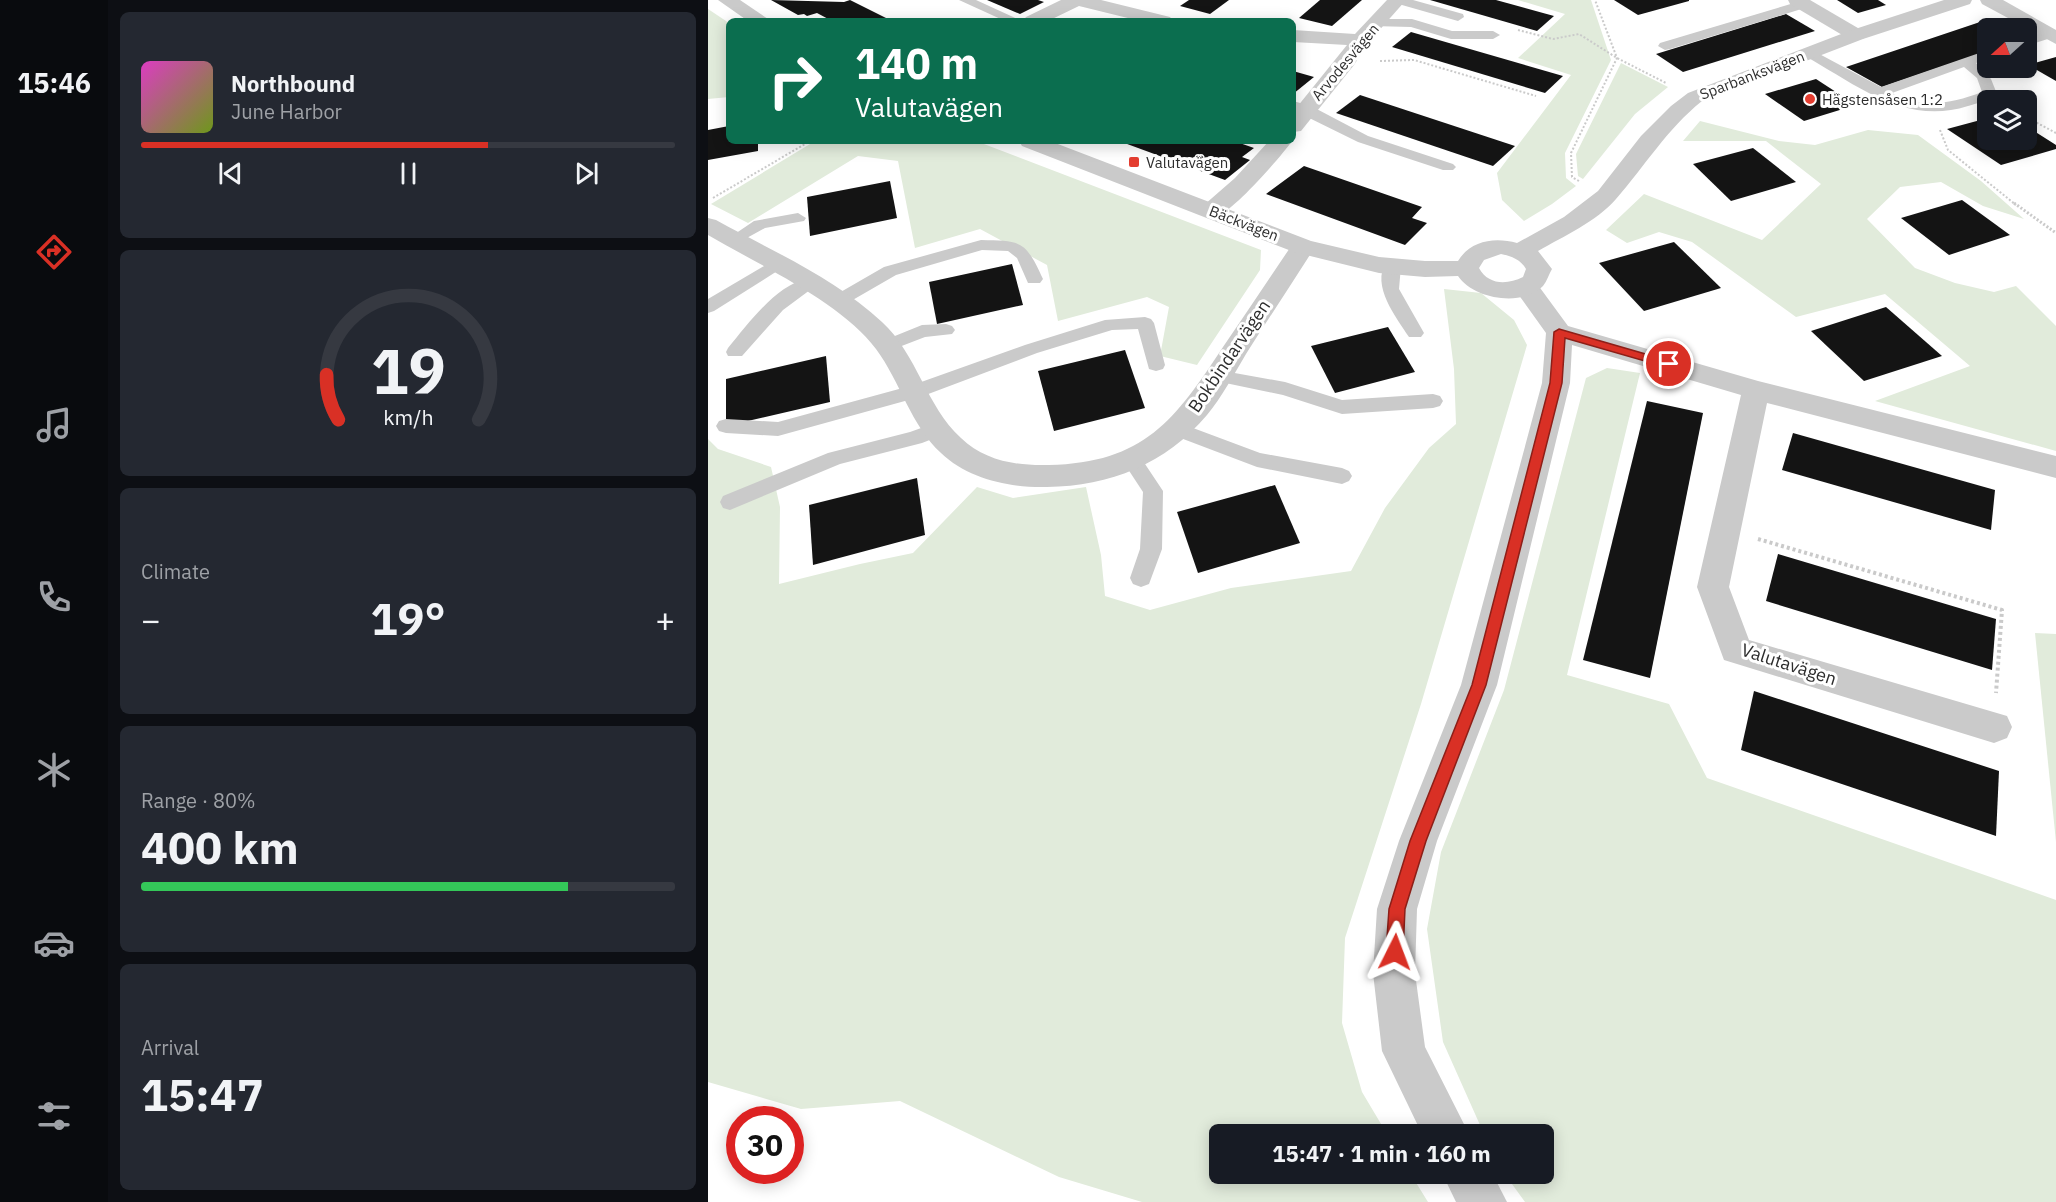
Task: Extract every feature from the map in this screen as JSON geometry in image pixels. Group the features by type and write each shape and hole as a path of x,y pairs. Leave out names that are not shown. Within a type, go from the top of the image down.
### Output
{"street":[{"path":"727,0 756,18"},
{"path":"1039,18 1078,0 1151,18"},
{"name":"Arvodesvägen","path":"1300,107 1347,61 1360,40 1398,0"},
{"name":"Sparbanksvägen","path":"1521,251 1572,222 1606,196 1649,141 1678,110 1695,97 1856,35 1963,0"},
{"path":"1989,0 2046,34"},
{"path":"1800,2 1856,35"},
{"path":"1296,36 1360,40"},
{"name":"Bäckvägen","path":"1038,144 1303,247 1392,266 1425,269 1467,268"},
{"path":"1212,210 1243,183 1278,144"},
{"name":"Bokbindarvägen","path":"708,225 838,301 876,331 951,446 981,467 1053,477 1105,470 1132,460 1156,446 1177,429 1198,407 1303,247"},
{"path":"1501,247 1521,251 1536,262 1539,269 1533,282 1526,287 1516,290 1494,290 1474,281 1467,268 1473,256 1480,251 1501,247"},
{"path":"1526,287 1559,332 1756,390 2056,467"},
{"path":"1441,1124 1404,1052 1394,973 1397,909 1418,841 1479,685 1556,383 1559,332"},
{"name":"Valutavägen","path":"1756,390 1713,587 1736,650 1994,727"},
{"path":"1472,1184 1483,1202"}],"lane":[{"path":"965,0 1009,18"},
{"path":"1398,0 1458,17"},
{"path":"1665,45 1800,2"},
{"path":"1377,23 1412,23 1451,35 1493,35"},
{"path":"1810,53 1901,104 1926,109 1954,107 1990,94 1982,74 1965,62"},
{"path":"1880,92 1977,58"},
{"path":"1300,107 1363,139 1448,166"},
{"path":"734,240 760,224 798,218"},
{"path":"838,301 890,271 981,245 1012,246 1024,256 1034,279"},
{"path":"708,307 776,264"},
{"path":"1392,266 1390,290 1415,333"},
{"path":"735,352 761,320 783,298 808,283"},
{"path":"726,426 778,429 916,391 1031,349 1111,324 1145,322 1156,365"},
{"path":"886,346 922,331 946,330"},
{"path":"1218,376 1285,389 1342,407 1433,401"},
{"path":"730,502 835,458 915,438 938,429"},
{"path":"1177,429 1257,460 1342,476"},
{"path":"1132,460 1153,491 1151,549 1141,578"}],"path":[{"path":"1595,0 1617,58 1571,153 1572,177 1606,196"},
{"path":"1518,30 1553,39 1579,34 1617,58 1695,97"},
{"path":"1347,61 1414,60 1536,96"},
{"path":"2037,123 2056,133"},
{"path":"1939,128 1948,150 2032,218 2056,233"},
{"path":"708,201 805,144"},
{"path":"1778,546 2002,610 1994,727"}],"green space":[{"path":"1518,0 1591,0 1611,60 1565,153 1566,178 1576,186 1524,221 1502,200 1497,173 1571,75 1518,58 1565,14"},
{"path":"708,9 726,21 726,97 708,99"},
{"path":"1621,63 1668,87 1635,114 1583,179 1578,176 1576,154"},
{"path":"1700,121 1779,141 1815,145 1868,130 1918,135 1981,181 2024,219 1983,206 1941,182 1900,187 1867,219 1915,268 1955,283 1994,292 2016,286 2056,326 2056,451 1875,401 1970,366 1885,294 1796,317 1692,242 1659,232 1627,243 1606,230 1644,194 1762,240 1821,184 1766,141 1683,141"},
{"path":"810,144 984,144 1261,250 1260,270 1197,365 1160,356 1169,307 1147,297 1058,321 1047,265 980,229 915,248 898,161 858,156 748,223 711,204"},
{"path":"1444,289 1481,293 1514,320 1527,345 1421,704 1345,938 1342,1023 1362,1092 1381,1124 1209,1124 1209,1184 1417,1184 1428,1202 1142,1202 1059,1177 900,1101 804,1109 804,1106 791,1106 708,1082 708,439 718,449 771,467 780,507 779,584 913,553 977,487 1013,498 1086,487 1101,555 1105,596 1150,610 1231,588 1351,571 1385,508 1429,448 1456,424 1454,369"},
{"path":"1607,368 1640,373 1567,675 1669,704 1707,778 2056,900 2056,1202 1525,1202 1512,1184 1554,1184 1554,1124 1480,1124 1443,1042 1427,929 1441,852 1504,690 1586,378"},
{"path":"2035,633 2056,634 2056,842"}],"building":[{"path":"771,0 844,2 850,0 886,18 826,18 817,13 807,16 798,15"},
{"path":"987,0 1038,0 1044,2 1020,14"},
{"path":"1189,0 1229,0 1210,14 1180,6"},
{"path":"1320,0 1362,0 1332,26 1299,18"},
{"path":"1430,0 1496,0 1554,16 1537,31"},
{"path":"1614,0 1689,0 1689,1 1638,15"},
{"path":"1837,0 1878,0 1886,5 1858,13"},
{"path":"1786,14 1815,31 1683,72 1656,54"},
{"path":"1977,23 1977,55 1882,87 1846,67"},
{"path":"1411,32 1563,76 1545,93 1392,47"},
{"path":"2056,57 2056,81 2037,70 2037,62"},
{"path":"1296,72 1314,77 1296,92"},
{"name":"Hägstensåsen 1:2","path":"1816,79 1856,105 1804,121 1765,94"},
{"path":"1360,95 1515,146 1493,166 1336,113"},
{"path":"1977,121 1977,149 1947,129"},
{"path":"726,127 726,144 758,144 758,151 708,160 708,130"},
{"path":"2037,133 2056,145 2056,149 2001,165 1978,150 2037,150"},
{"path":"1127,144 1243,144 1254,148 1242,157 1250,160 1225,180"},
{"path":"1753,148 1796,182 1731,201 1693,164"},
{"path":"1304,166 1422,207 1412,218 1427,223 1405,245 1266,194"},
{"path":"890,181 897,218 810,236 807,197"},
{"path":"1962,200 2010,235 1949,255 1901,218"},
{"path":"1674,242 1721,288 1644,311 1599,263"},
{"path":"1012,264 1023,305 937,324 929,282"},
{"path":"1886,307 1942,356 1864,381 1811,331"},
{"path":"1388,327 1415,372 1335,393 1311,346"},
{"path":"1125,350 1145,408 1054,431 1038,371"},
{"path":"826,356 830,402 726,426 726,379"},
{"path":"1647,401 1703,413 1650,678 1583,660"},
{"path":"1793,433 1995,490 1991,530 1782,470"},
{"path":"917,478 925,535 813,565 809,505"},
{"path":"1275,485 1300,543 1198,573 1177,512"},
{"path":"1778,554 1996,619 1992,670 1766,601"},
{"path":"1754,691 1999,771 1996,836 1741,750"}],"place":[{"name":"Hägstensåsen 1:2","path":"1810,99"},
{"name":"Valutavägen","path":"1134,162"}],"route":[{"path":"1395,952 1397,909 1418,841 1479,685 1556,383 1559,332 1669,364"}]}
